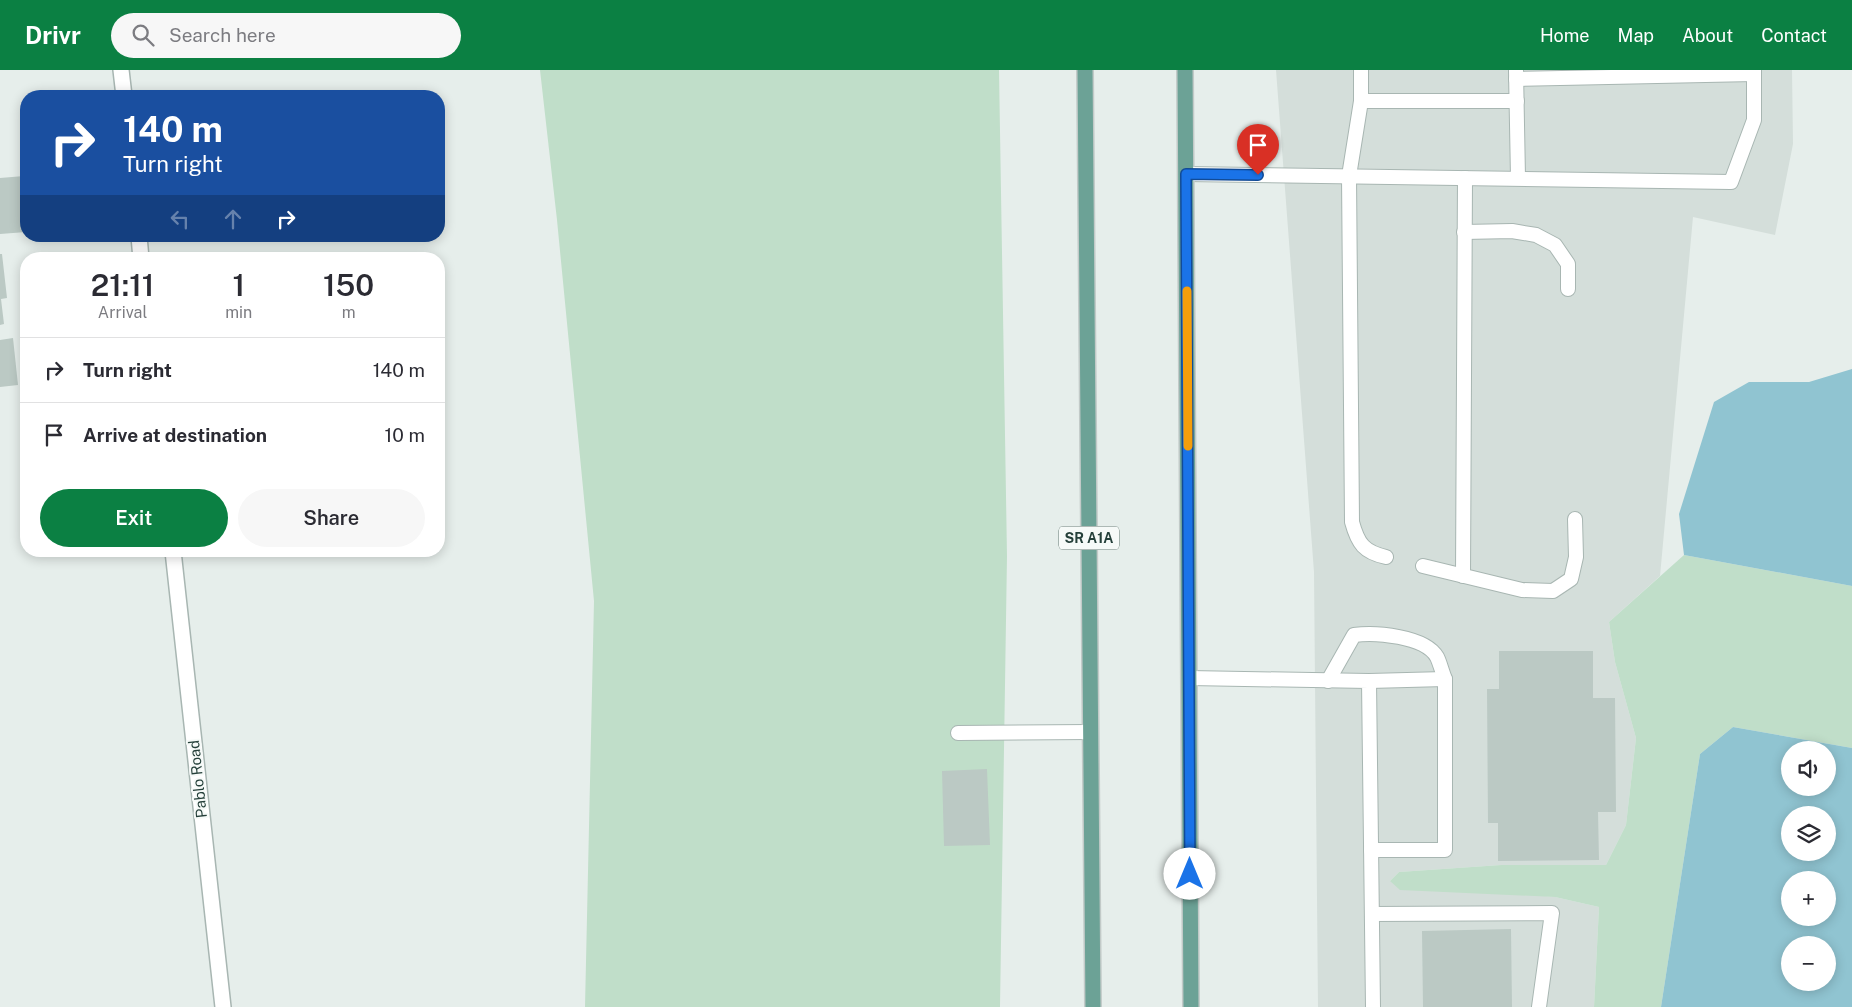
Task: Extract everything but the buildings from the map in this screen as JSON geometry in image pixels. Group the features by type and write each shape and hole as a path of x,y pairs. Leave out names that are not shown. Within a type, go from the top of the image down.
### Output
{"main road":[{"name":"SR A1A","path":"1085,70 1093,1007"},
{"path":"1185,70 1191,1007"}],"street":[{"path":"121,70 123,90"},
{"name":"Pablo Road","path":"174,557 223,1007"}],"lane":[{"path":"1361,70 1361,101 1349,176 1352,522 1357,540 1372,554 1386,558"},
{"path":"1186,174 1731,182 1754,120 1754,72 1516,74 1518,178"},
{"path":"1361,101 1516,101"},
{"path":"1463,576 1465,178"},
{"path":"1464,232 1512,232 1536,235 1555,244 1568,264 1568,289"},
{"path":"1423,566 1522,590 1553,591 1571,579 1576,558 1575,518"},
{"path":"1328,681 1354,634 1372,633 1421,643 1436,656 1445,679 1445,850 1371,850"},
{"path":"1189,678 1328,681 1445,679"},
{"path":"1369,681 1373,1007"},
{"path":"958,733 1091,732"},
{"path":"1372,914 1552,913 1539,1007"}],"shaded area":[{"path":"1276,70 1792,70 1793,144 1775,235 1693,217 1660,576 1609,622 1615,662 1636,738 1626,825 1606,865 1501,865 1399,872 1390,881 1555,897 1599,907 1594,1007 1318,1007 1314,572"}],"green space":[{"path":"540,70 999,70 1007,556 1000,1007 585,1007 594,601 557,220"},
{"path":"1684,555 1852,586 1852,748 1836,745 1836,741 1812,741 1733,727 1700,754 1661,1007 1594,1007 1599,907 1555,897 1400,890 1390,881 1399,872 1501,865 1606,865 1626,825 1636,738 1615,662 1609,622"}],"water":[{"path":"1852,369 1852,586 1684,555 1679,514 1714,402 1749,382 1809,382"},
{"path":"1733,727 1812,741 1781,741 1781,796 1836,796 1836,745 1852,748 1852,1007 1661,1007 1700,754"}],"slow traffic":[{"path":"1187,291 1188,446"}],"route":[{"path":"1190,874 1186,174 1258,175"}]}
